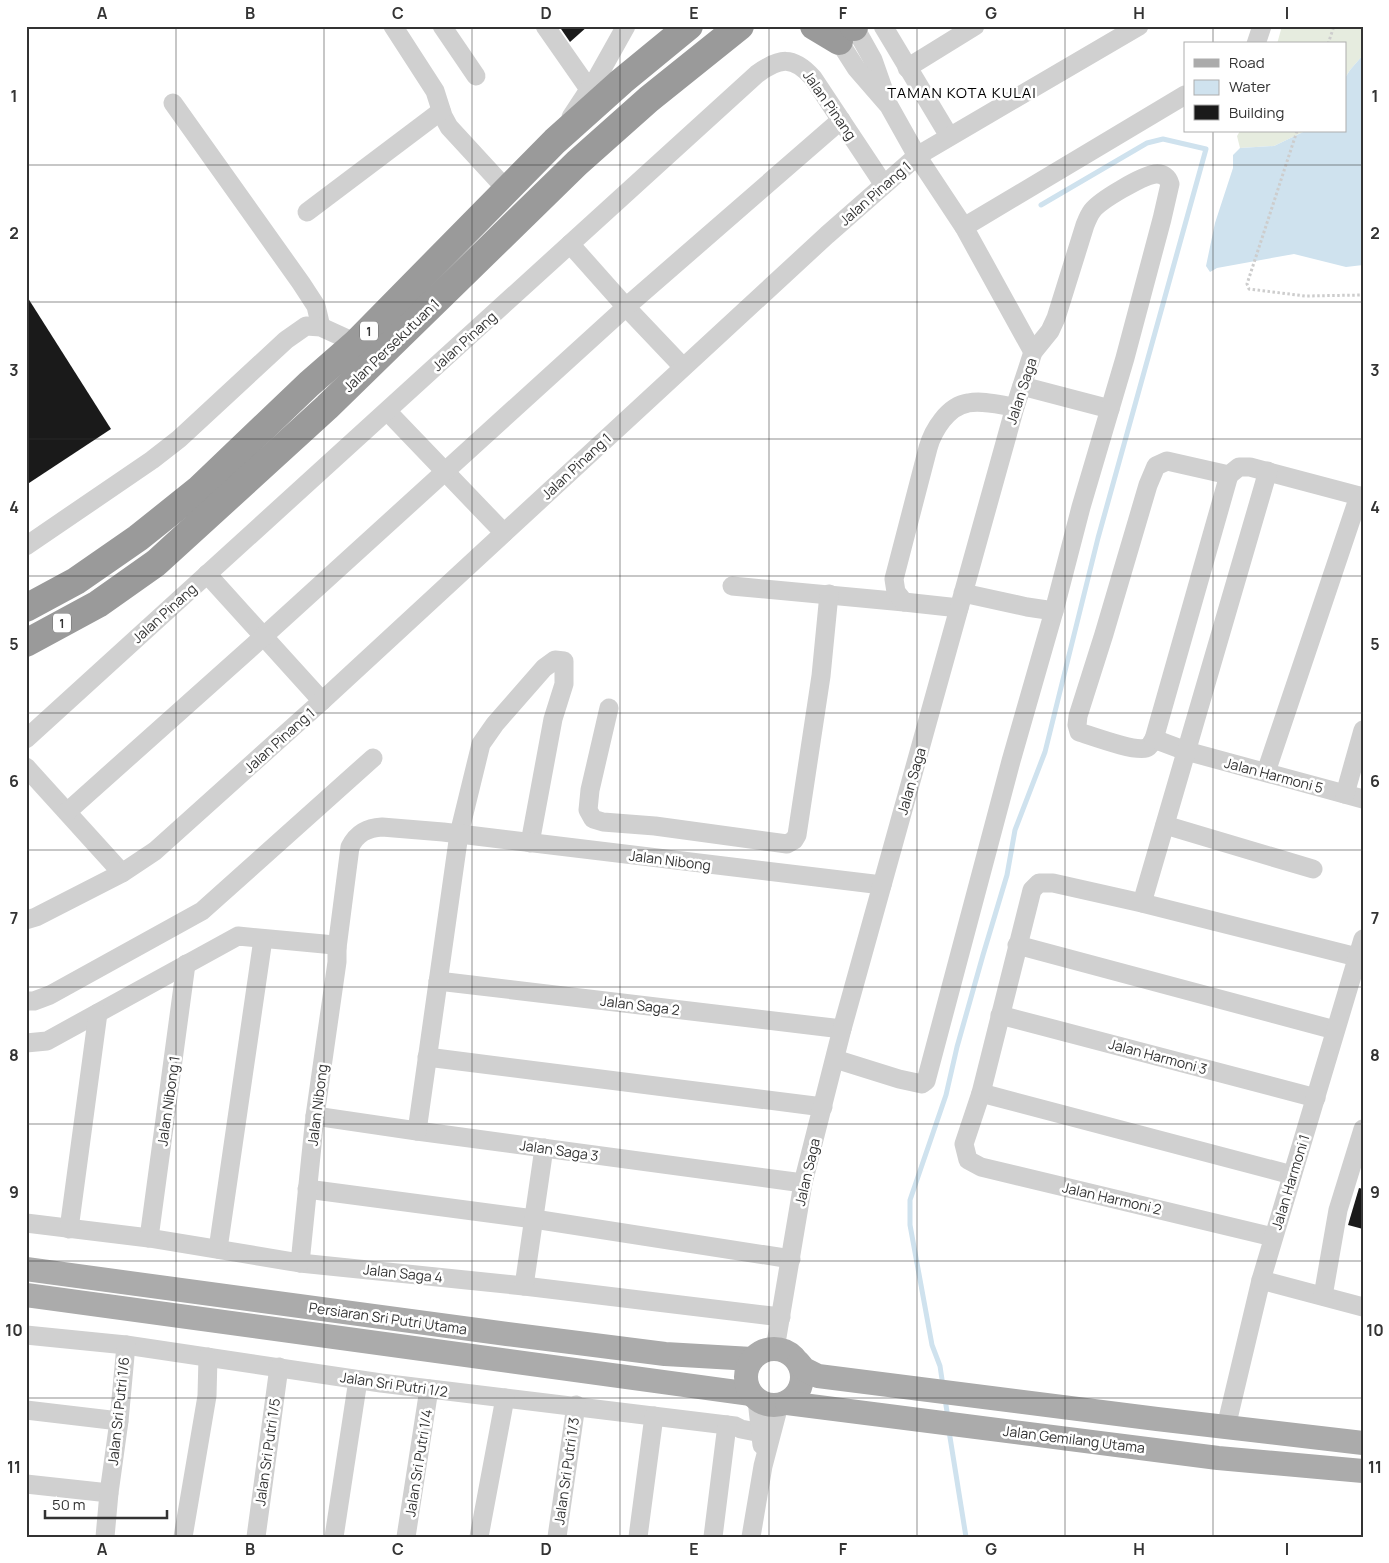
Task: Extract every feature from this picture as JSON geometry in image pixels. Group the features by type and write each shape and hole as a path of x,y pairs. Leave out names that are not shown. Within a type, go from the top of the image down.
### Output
{"highway":[{"name":"Jalan Persekutuan 1","path":"26,608 76,581 138,538 198,490 308,384 356,343 555,141 622,81 689,26"},
{"path":"814,26 846,29"},
{"name":"Jalan Persekutuan 1","path":"26,643 98,604 156,563 216,511 327,408 577,163 649,100 740,29"},
{"path":"26,651 98,604"}],"main road":[{"name":"Persiaran Sri Putri Utama","path":"26,1269 665,1354 752,1360"},
{"name":"Persiaran Sri Putri Utama","path":"26,1295 768,1400"},
{"path":"798,1363 802,1371 802,1380 800,1389 794,1397 768,1400 746,1383 745,1376 748,1364 762,1351 775,1349 792,1355 804,1369 818,1376 1363,1443"},
{"name":"Jalan Gemilang Utama","path":"768,1400 1218,1458 1363,1471"}],"street":[{"path":"392,26 435,91 449,127 507,190"},
{"path":"442,26 476,76"},
{"path":"545,26 589,89"},
{"path":"555,141 589,89 626,26"},
{"path":"883,26 949,136"},
{"path":"907,68 976,26"},
{"name":"Jalan Pinang 1","path":"26,920 122,873 155,851 322,701 820,242 918,156 949,136 1061,73 1139,26"},
{"path":"1257,42 1262,26"},
{"path":"846,29 873,60 888,106 964,227 1033,352"},
{"name":"Jalan Pinang","path":"26,739 757,74 770,65 782,61 795,62 804,67 884,185"},
{"path":"964,227 1184,97"},
{"path":"173,103 301,283 316,306 321,327"},
{"path":"307,212 441,110"},
{"path":"67,812 626,307 841,120"},
{"name":"Jalan Saga","path":"775,1349 803,1183 842,1029 1015,408 1033,352 1050,331 1056,318 1085,225 1092,211 1138,181 1155,174 1163,175 1169,180 1170,190 1110,409"},
{"path":"570,244 683,367"},
{"path":"26,546 152,460 178,439 286,340 306,326 321,327 356,343"},
{"path":"835,1059 899,1079 922,1084 926,1081 1011,761 1110,409 1022,386"},
{"path":"904,602 896,592 894,579 932,434 953,410 966,403 978,402 1015,408"},
{"path":"387,411 504,533"},
{"path":"1228,475 1168,461 1156,466 1148,485 1076,725 1079,732 1136,749 1146,748 1151,744 1154,739 1228,475 1239,467 1250,467 1268,471 1361,496 1266,772"},
{"path":"1142,903 1268,471"},
{"path":"206,574 322,701"},
{"path":"732,586 904,602 961,600 1027,607 1054,612"},
{"path":"609,708 590,790 588,810 592,818 603,822 655,826 791,843 797,835 821,676 829,594"},
{"path":"417,1131 459,834 481,744 495,724 544,668 555,660 564,661 564,684 553,719 530,843"},
{"path":"1344,794 1363,730"},
{"name":"Jalan Harmoni 5","path":"1154,739 1186,751 1363,799"},
{"path":"26,1001 34,1001 50,995 202,911 373,758"},
{"path":"26,767 122,873"},
{"path":"1164,825 1313,869"},
{"name":"Jalan Nibong","path":"300,1262 315,1116 337,962 337,948 350,847 355,838 363,831 374,827 382,827 459,834 882,885"},
{"path":"1292,1175 981,1093 1032,890 1039,883 1052,883 1142,903 1357,957"},
{"path":"26,1043 47,1041 238,936 333,945 337,948"},
{"path":"218,1249 263,938"},
{"name":"Jalan Harmoni 1","path":"1226,1427 1273,1237 1363,939"},
{"path":"1017,945 1335,1030"},
{"name":"Jalan Nibong 1","path":"148,1238 186,964"},
{"name":"Jalan Saga 2","path":"438,981 842,1029"},
{"path":"69,1228 98,1013"},
{"name":"Jalan Harmoni 3","path":"1000,1015 1316,1098"},
{"path":"428,1056 823,1107"},
{"name":"Jalan Harmoni 2","path":"981,1093 964,1144 968,1160 981,1168 1273,1237"},
{"name":"Jalan Saga 3","path":"315,1116 803,1183"},
{"path":"1323,1296 1338,1210 1363,1129"},
{"path":"524,1286 544,1148"},
{"path":"307,1189 534,1219 791,1259"},
{"name":"Jalan Saga 4","path":"26,1223 148,1238 300,1262 524,1286 781,1317"},
{"path":"1261,1280 1363,1307"},
{"name":"Jalan Sri Putri 1/2","path":"26,1335 126,1345 358,1380 576,1405 727,1425 760,1433"},
{"name":"Jalan Sri Putri 1/6","path":"105,1537 126,1345"},
{"path":"183,1537 206,1396 208,1357"},
{"name":"Jalan Sri Putri 1/5","path":"256,1537 279,1367"},
{"path":"334,1537 358,1380"},
{"name":"Jalan Sri Putri 1/4","path":"406,1537 429,1389"},
{"path":"479,1537 505,1398"},
{"path":"763,1466 760,1433 768,1400"},
{"path":"751,1537 763,1466 768,1400"},
{"name":"Jalan Sri Putri 1/3","path":"557,1537 576,1405"},
{"path":"26,1410 119,1420"},
{"path":"638,1537 654,1416"},
{"path":"713,1537 727,1425"},
{"path":"26,1484 109,1493"}],"path":[{"path":"1329,42 1334,26"},
{"path":"1298,132 1246,284 1249,289 1306,296 1363,295"}],"shaded area":[{"path":"1282,26 1363,26 1363,55 1346,76 1346,42 1278,42"},
{"path":"1239,132 1303,132 1274,146 1240,148 1237,136"}],"water":[{"path":"1363,55 1363,265 1346,267 1294,254 1217,268 1210,272 1206,266 1215,223 1233,168 1233,155 1240,148 1274,146 1303,132 1346,132 1346,76"}],"building":[{"path":"559,26 588,26 570,42"},
{"path":"26,295 111,429 26,485"},
{"path":"1359,1188 1363,1189 1363,1229 1348,1225"}],"waterway":[{"path":"943,1386 940,1366 932,1345 910,1225 910,1200 946,1095 957,1047 1007,875 1015,830 1045,752 1098,538 1206,149 1163,139 1147,143 1041,205"},
{"path":"945,1399 948,1418"},
{"path":"949,1431 966,1537"}],"district":[{"name":"TAMAN KOTA KULAI","path":"962,92"}]}
